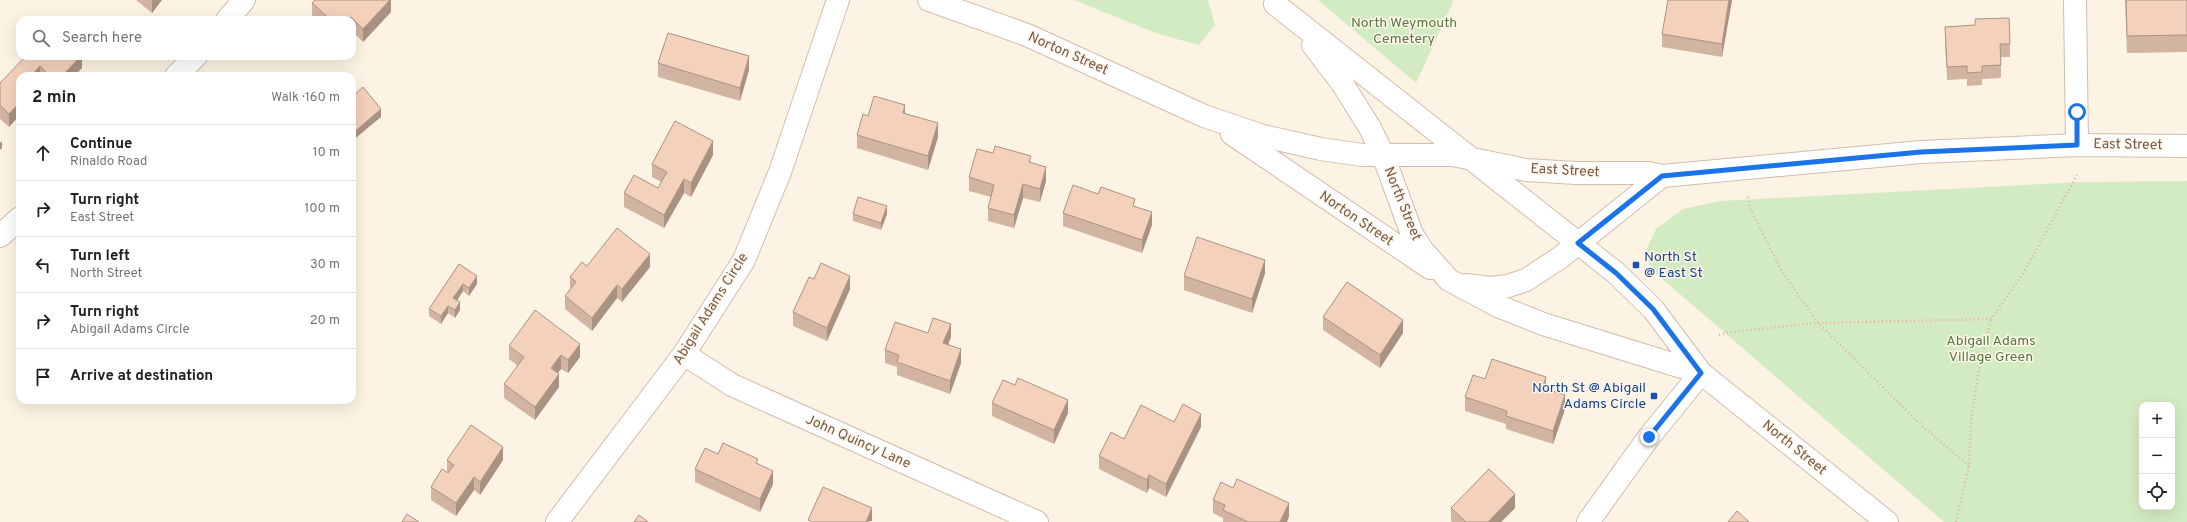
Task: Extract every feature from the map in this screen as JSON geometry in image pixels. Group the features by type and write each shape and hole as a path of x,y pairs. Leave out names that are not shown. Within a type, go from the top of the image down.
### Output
{"street":[{"path":"230,16 244,0"},
{"name":"Abigail Adams Circle","path":"557,522 684,354 744,260 780,172 838,0"},
{"name":"Norton Street","path":"929,0 1027,35 1204,116 1235,128 1289,143 1340,152 1383,156 1437,154 1469,157"},
{"path":"2075,0 2077,145"},
{"name":"North Street","path":"1273,2 1306,37 1358,106 1383,156 1412,234 1423,251 1449,280 1498,306 1538,322 1701,373"},
{"name":"North Street","path":"1273,2 1616,273 1653,309 1701,373 1887,522"},
{"path":"180,72 192,60"},
{"name":"Norton Street","path":"1204,116 1449,280"},
{"name":"East Street","path":"1469,157 1526,170 1576,173 1648,173 1662,176 1921,152 2077,145 2187,146"},
{"path":"1449,280 1490,288 1508,286 1526,280 1544,270 1662,176"},
{"path":"0,236 16,222"},
{"name":"John Quincy Lane","path":"684,354 732,385 1037,522"},
{"path":"1588,522 1649,437 1701,373"}],"path":[{"path":"1956,522 1969,466 1971,421 1978,374 1991,319 2024,272 2077,175"},
{"path":"1747,196 1750,209 1782,271 1818,323 1922,426 1969,466"},
{"path":"1719,335 1730,332 1818,323 1991,319"}],"green space":[{"path":"1074,0 1208,0 1215,25 1199,45 1158,34"},
{"name":"North Weymouth Cemetery","path":"1318,0 1454,0 1416,83"},
{"name":"Abigail Adams Village Green","path":"2187,181 2187,522 1944,522 1652,270 1645,253 1656,229 1683,209 1720,201 2082,182"}],"building":[{"path":"315,0 390,0 363,29 356,22 356,16 327,16 312,3"},
{"path":"1668,0 1729,0 1722,44 1662,34"},
{"path":"2126,0 2187,0 2187,35 2127,36"},
{"path":"2009,18 2010,44 2000,44 2001,65 1982,66 1982,72 1967,73 1967,66 1947,67 1945,27 1975,25 1975,19"},
{"path":"668,33 749,56 740,88 658,63"},
{"path":"22,60 77,60 66,72 46,72 40,66 35,72 16,72 16,106 9,114 0,105 0,83"},
{"path":"363,87 381,109 356,131 356,93"},
{"path":"874,96 905,105 903,113 938,123 928,156 857,135 863,114 868,116"},
{"path":"675,121 713,141 691,183 684,179 664,215 624,193 634,175 658,188 667,172 652,164"},
{"path":"995,146 1031,156 1029,162 1046,167 1040,189 1023,184 1014,215 988,208 994,185 969,177 977,149 993,153"},
{"path":"1073,185 1098,194 1101,187 1135,199 1133,206 1152,212 1142,240 1063,213"},
{"path":"858,197 887,206 881,223 853,214"},
{"path":"617,228 650,254 622,289 617,285 592,318 565,296 576,282 570,277 582,262 587,266"},
{"path":"1197,237 1265,260 1252,299 1184,276"},
{"path":"821,263 850,276 827,328 793,312 809,277 814,279"},
{"path":"459,264 477,276 469,288 463,284 453,298 460,302 455,310 448,306 441,316 429,309"},
{"path":"1347,282 1403,320 1380,355 1323,317"},
{"path":"535,310 580,344 568,360 561,355 551,368 559,374 535,407 504,384 524,357 509,346"},
{"path":"933,318 951,324 943,343 961,349 950,381 897,362 899,355 885,350 895,322 928,333"},
{"path":"1492,359 1546,377 1543,388 1565,395 1553,431 1506,416 1507,411 1465,397 1473,375 1485,379"},
{"path":"1018,378 1068,400 1054,430 992,403 1003,380 1015,385"},
{"path":"1183,404 1201,414 1166,484 1149,475 1147,480 1099,456 1111,432 1124,439 1141,405 1174,422"},
{"path":"471,425 503,447 480,482 474,477 456,503 431,487 442,469 448,473 454,465 447,460"},
{"path":"723,443 758,459 756,463 773,471 760,499 695,469 705,448 718,454"},
{"path":"1489,469 1515,494 1488,522 1466,522 1451,508"},
{"path":"1237,479 1289,503 1280,522 1248,522 1223,510 1225,505 1213,500 1221,482 1233,488"},
{"path":"823,487 872,508 866,522 812,522 808,520"},
{"path":"1737,511 1749,522 1728,522"},
{"path":"407,514 419,522 402,522"},
{"path":"639,515 648,522 634,522"}],"place":[{"name":"North St @ East St","path":"1636,265"},
{"name":"North St @ Abigail Adams Circle","path":"1654,396"}],"route":[{"path":"1649,437 1701,373 1653,309 1616,273 1578,243 1597,226 1629,203 1646,188 1662,176 1745,167 1921,152 2077,145 2077,112"}]}
